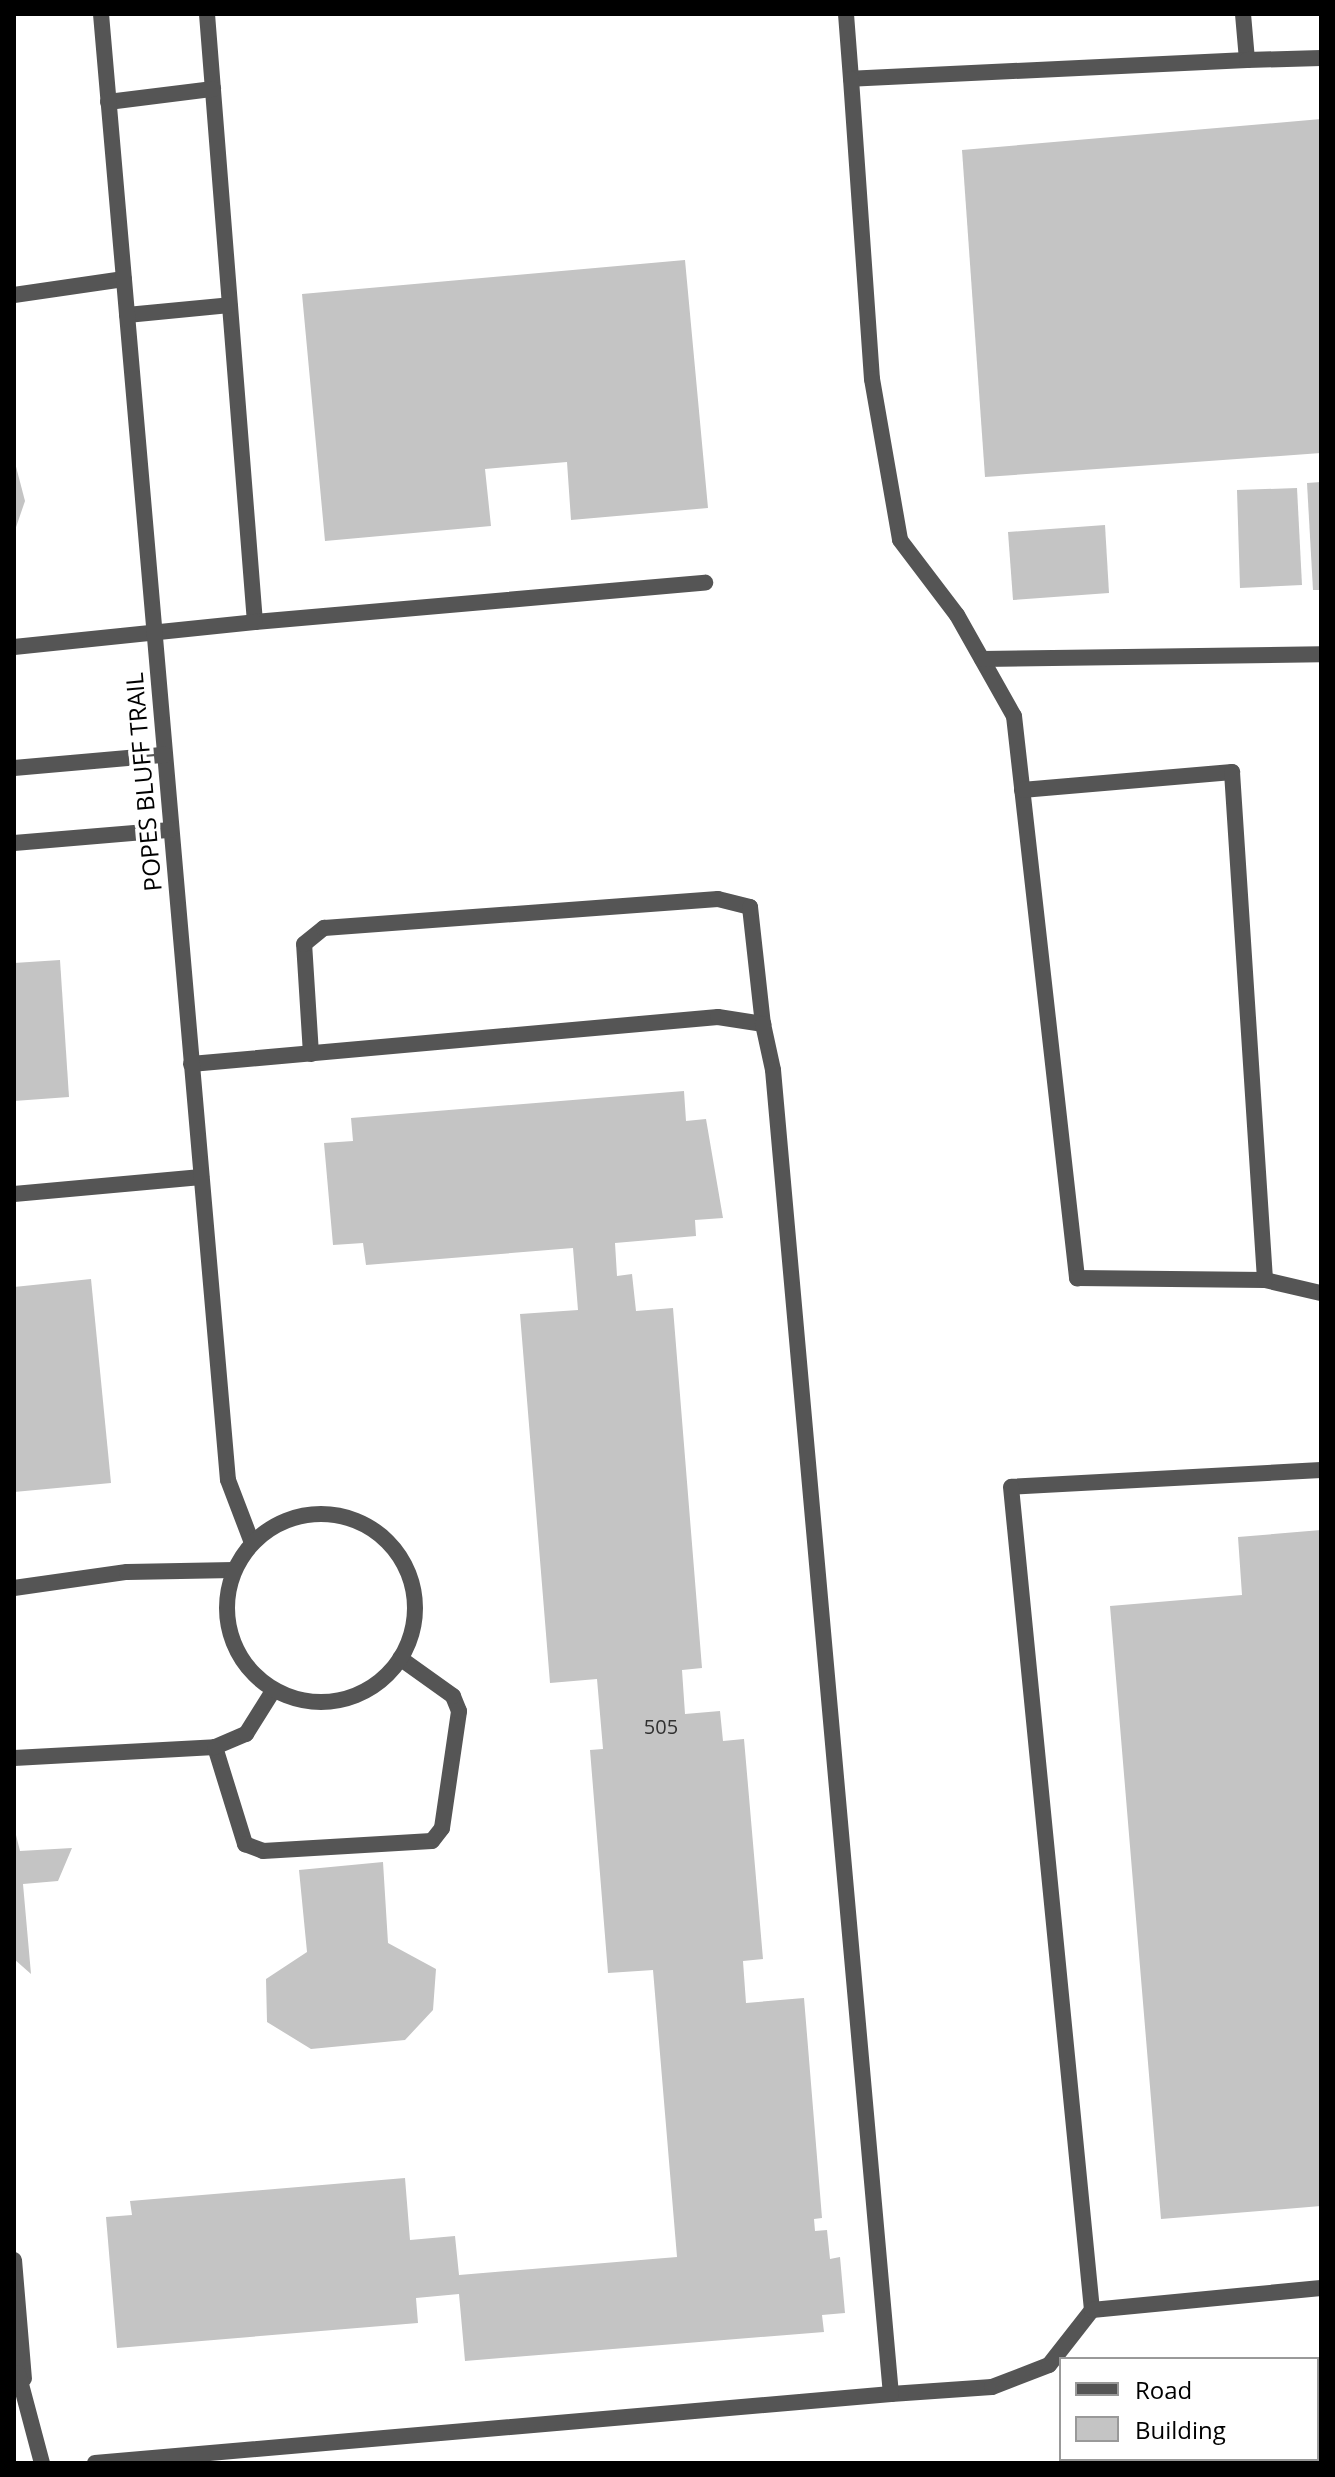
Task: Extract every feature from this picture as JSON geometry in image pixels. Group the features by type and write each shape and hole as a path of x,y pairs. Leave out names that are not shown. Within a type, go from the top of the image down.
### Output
{"street":[{"name":"POPES BLUFF TRAIL","path":"101,14 228,1480 252,1543"},
{"path":"207,14 255,622"},
{"path":"846,14 872,379 900,540 982,659 1014,716 1077,1278 1265,1280 1321,1293"},
{"path":"1243,14 1247,60"},
{"path":"851,79 1321,58"},
{"path":"108,102 213,89"},
{"path":"14,295 124,279"},
{"path":"127,315 230,305"},
{"path":"14,647 154,631 705,583"},
{"path":"982,659 1321,654"},
{"path":"14,768 164,755"},
{"path":"1022,790 1232,772 1265,1280"},
{"path":"14,843 170,830"},
{"path":"311,1054 304,944 324,928 702,900 750,907 763,1024 773,1070 891,2394"},
{"path":"191,1064 718,1017 763,1024"},
{"path":"14,1194 201,1177"},
{"path":"95,2463 992,2387 1049,2365 1092,2310 1011,1487 1321,1470"},
{"path":"311,1514 344,1516 375,1530 398,1554 412,1584 411,1637 400,1658 374,1687 345,1700 303,1702 273,1691 248,1669 230,1635 226,1602 234,1570 252,1543 279,1523 311,1514"},
{"path":"14,1588 127,1572 234,1570"},
{"path":"215,1747 245,1844 263,1851 432,1841 442,1828 459,1711 453,1696 400,1658"},
{"path":"14,1758 215,1747 246,1734 273,1691"},
{"path":"14,2260 19,2374 42,2463"},
{"path":"1092,2310 1321,2288"}],"building":[{"path":"1321,119 1321,453 985,477 962,150"},
{"path":"685,260 708,508 571,520 567,462 485,469 491,526 325,541 302,294"},
{"path":"14,459 25,501 14,533"},
{"path":"1321,482 1321,590 1313,590 1307,483"},
{"path":"1297,488 1302,585 1240,588 1237,490"},
{"path":"1105,525 1109,593 1013,600 1008,532"},
{"path":"60,960 69,1097 14,1101 14,963"},
{"path":"684,1091 686,1121 706,1119 723,1218 695,1220 696,1236 615,1243 617,1276 632,1274 636,1311 673,1308 702,1668 682,1670 685,1714 720,1711 723,1741 744,1739 763,1959 743,1961 746,2003 804,1998 822,2218 814,2219 815,2231 827,2230 830,2259 840,2257 845,2313 822,2315 824,2332 465,2361 459,2294 416,2298 418,2323 117,2348 106,2217 132,2215 130,2201 405,2178 410,2240 455,2236 459,2275 677,2257 653,1970 608,1973 590,1750 603,1749 597,1679 550,1683 520,1314 578,1310 573,1248 366,1265 363,1243 333,1245 324,1143 353,1141 351,1118"},
{"path":"91,1279 111,1483 14,1492 14,1287"},
{"path":"1321,1530 1321,2206 1161,2219 1110,1606 1242,1595 1238,1537"},
{"path":"14,1827 20,1851 72,1848 58,1881 23,1884 31,1974 14,1959"},
{"path":"383,1862 388,1943 436,1969 433,2010 405,2040 311,2049 267,2022 266,1979 307,1952 299,1870"}]}
